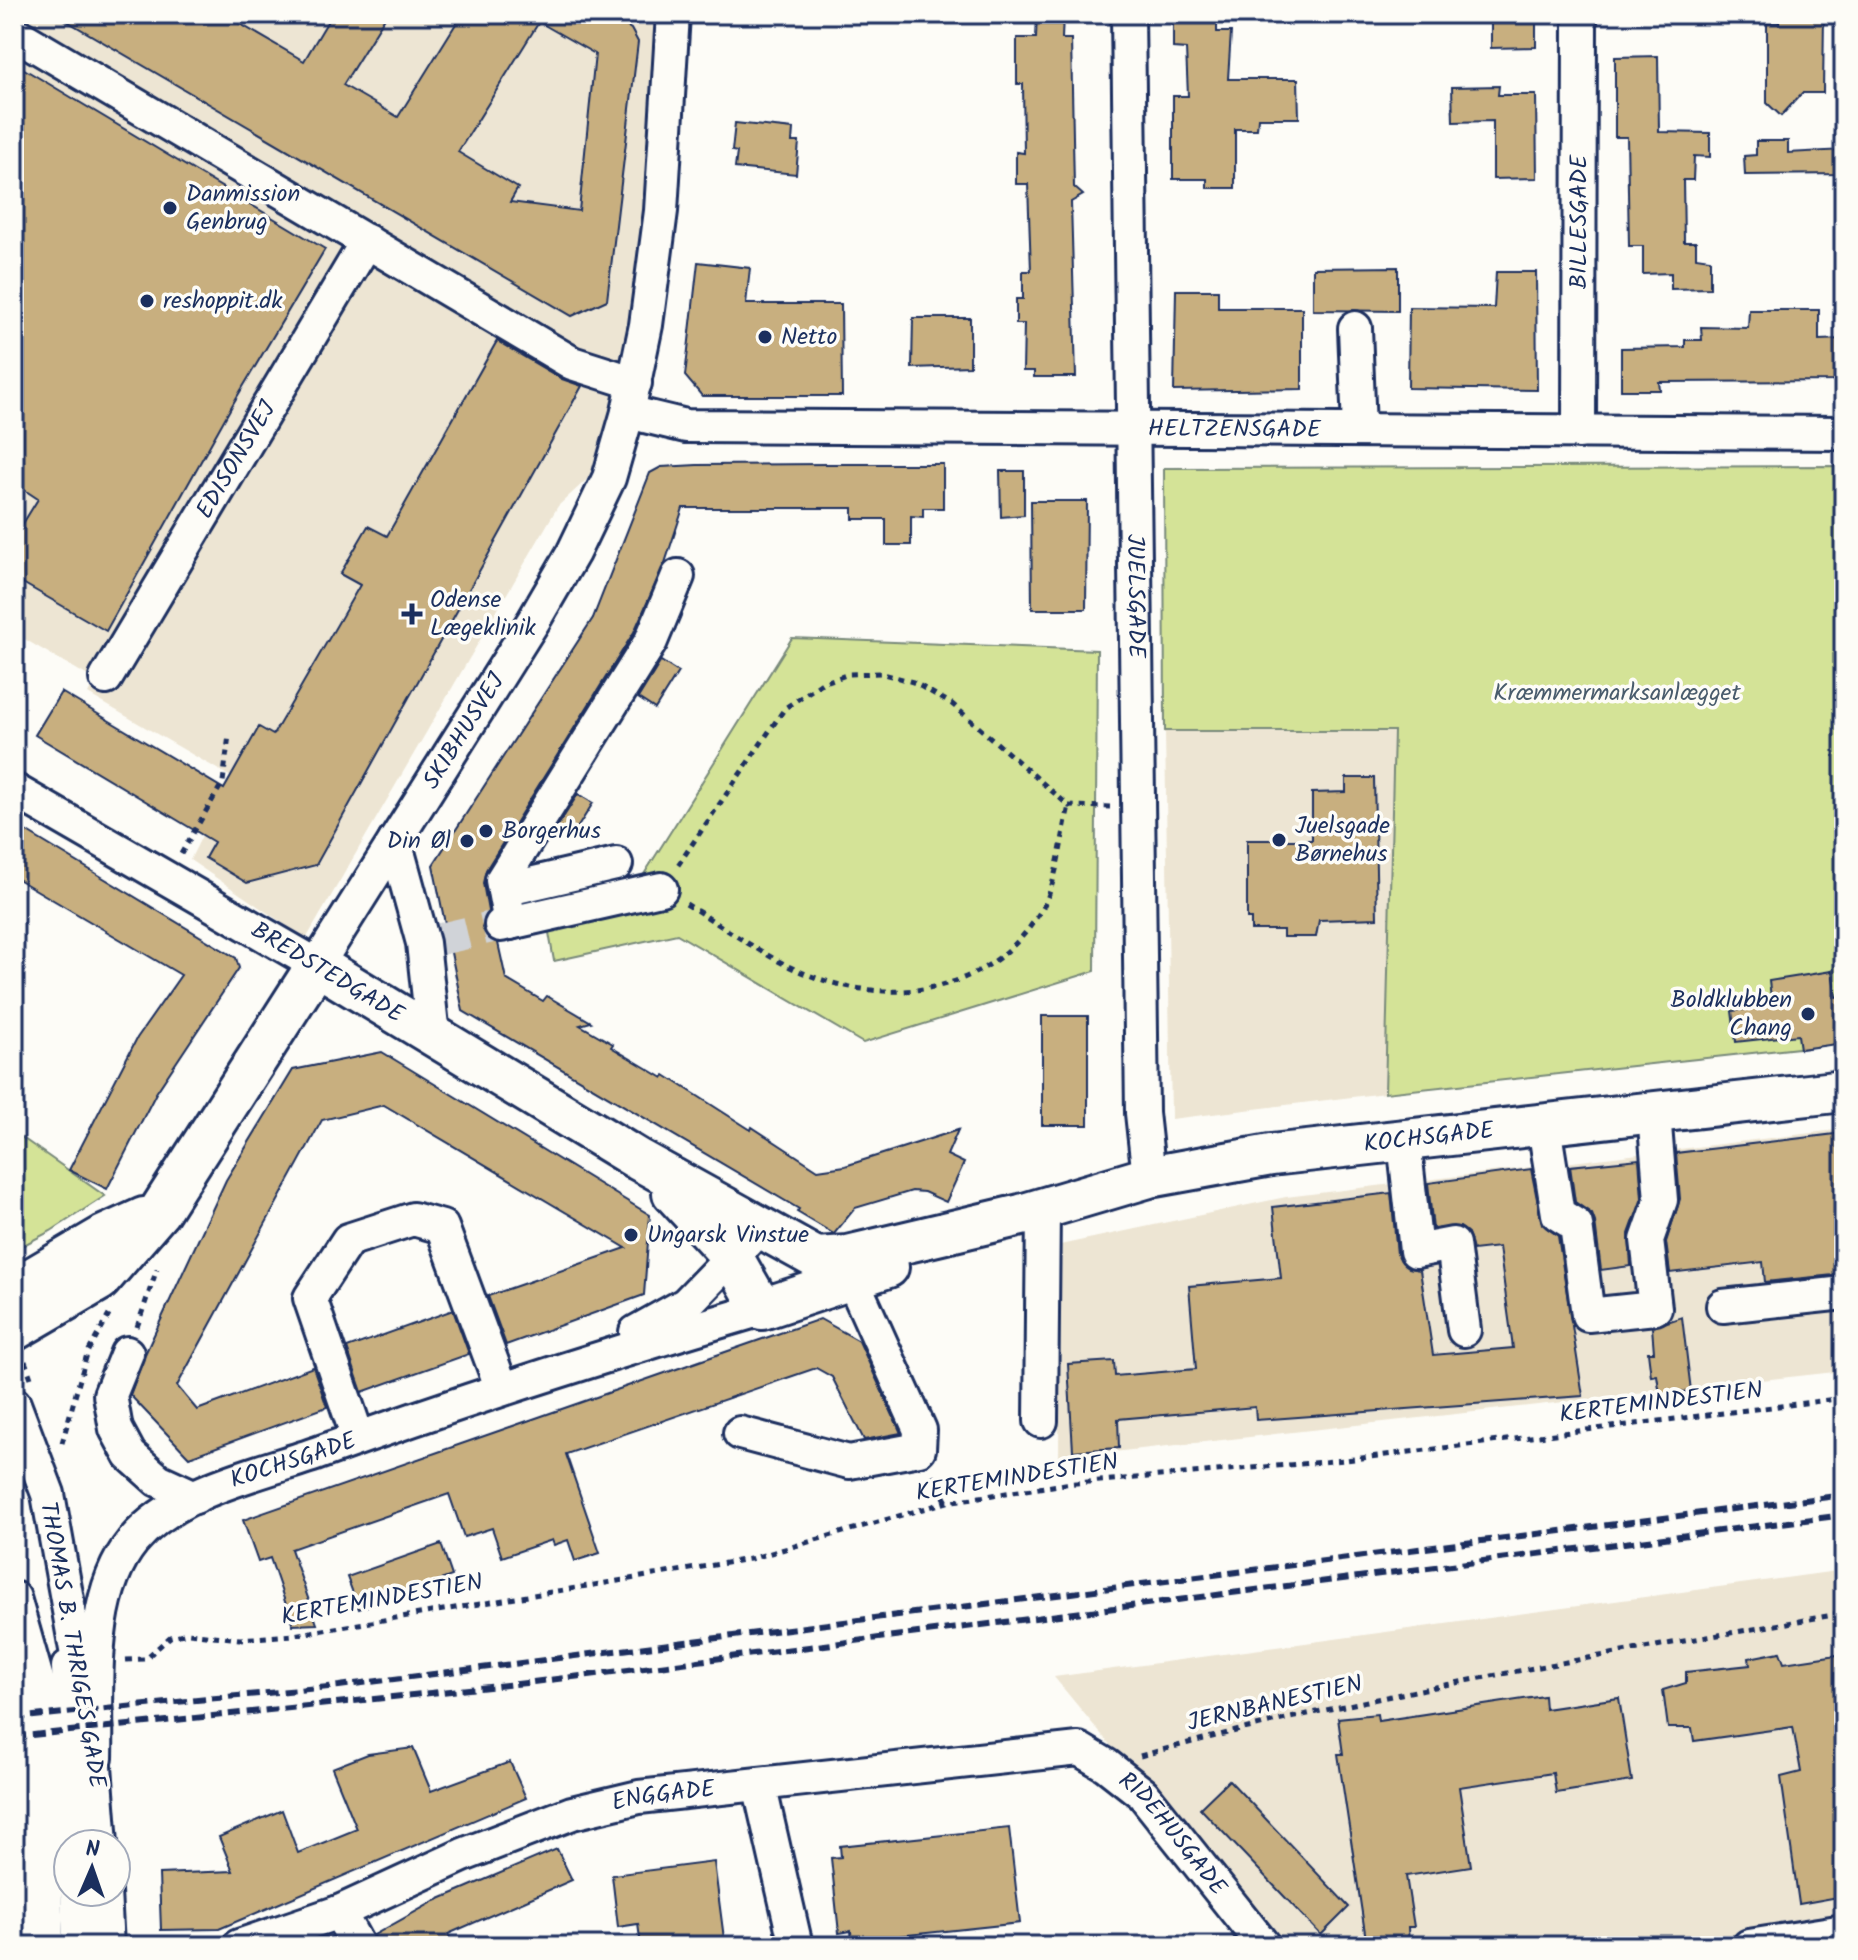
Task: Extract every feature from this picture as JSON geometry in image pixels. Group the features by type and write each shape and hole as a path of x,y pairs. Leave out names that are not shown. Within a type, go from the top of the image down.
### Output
{"main road":[{"name":"BREDSTEDGADE","path":"317,965 639,1160 760,1227 833,1272"},
{"name":"SKIBHUSVEJ","path":"14,1330 100,1280 159,1212 317,965"},
{"name":"KOCHSGADE","path":"762,1309 833,1272 1149,1177 1271,1155 1844,1091"},
{"name":"BREDSTEDGADE","path":"639,1160 700,1220 733,1258 762,1309"},
{"path":"14,1289 104,1236 159,1212"}],"street":[{"name":"SKIBHUSVEJ","path":"317,965 573,553 609,478 632,397 661,211 673,14"},
{"name":"JUELSGADE","path":"1128,14 1142,1113 1149,1177"},
{"name":"BILLESGADE","path":"1579,432 1580,14"},
{"path":"14,33 632,397"},
{"name":"EDISONSVEJ","path":"106,678 367,241"},
{"path":"1355,328 1359,430"},
{"name":"HELTZENSGADE","path":"632,397 686,426 1844,433"},
{"path":"661,889 506,924 502,880 651,641 678,576"},
{"name":"BREDSTEDGADE","path":"14,790 317,965"},
{"path":"395,841 430,942 433,1036"},
{"path":"504,890 616,864"},
{"path":"1544,1126 1558,1214 1576,1225 1588,1315 1655,1308 1647,1240 1661,1200 1654,1113"},
{"path":"1404,1141 1416,1251 1453,1244 1464,1330"},
{"path":"1032,1212 1041,1421"},
{"path":"358,1438 310,1298 348,1240 413,1219 442,1227 502,1389"},
{"name":"KOCHSGADE","path":"569,1366 686,1304 760,1227"},
{"path":"740,1433 849,1462 919,1449 920,1430 833,1272"},
{"path":"1723,1306 1844,1293"},
{"name":"KOCHSGADE","path":"96,1758 104,1607 110,1584 133,1541 150,1524 195,1497 358,1438 569,1366 762,1309"},
{"path":"127,1353 110,1395 116,1429 130,1455 158,1480 195,1497"},
{"name":"THOMAS B. THRIGES GADE","path":"14,1404 48,1494 96,1758 100,1828"},
{"path":"14,1598 39,1686 47,1946"},
{"path":"69,1603 68,1683 74,1828"},
{"path":"14,1671 17,1946"},
{"name":"ENGGADE","path":"239,1946 339,1912 463,1855 572,1813 639,1797 1079,1749 1106,1765"},
{"name":"RIDEHUSGADE","path":"1106,1765 1143,1794 1264,1946"},
{"path":"759,1784 796,1946"},
{"path":"78,1908 79,1946"},
{"path":"105,1908 107,1946"},
{"path":"339,1912 358,1946"},
{"path":"1749,1946 1844,1931"}],"path":[{"path":"1069,806 1045,904 1018,944 984,969 937,990 865,991 787,966 661,889 785,708 822,683 849,674 880,673 913,682 952,704 1069,806 1139,807"},
{"path":"186,845 223,782 229,735"},
{"path":"127,1353 157,1278 157,1265"},
{"name":"KERTEMINDESTIEN","path":"117,1662 145,1659 170,1637 188,1633 240,1639 293,1635 750,1559 962,1500 1065,1484 1346,1460 1844,1398"},
{"name":"JERNBANESTIEN","path":"1106,1765 1262,1722 1453,1682 1844,1613"}],"shaded area":[{"path":"14,14 682,14 646,425 558,506 306,939 190,860 231,777 88,694 95,680 14,633"},
{"name":"Juelsgade Børnehus","path":"1165,731 1394,731 1385,1093 1171,1119"},
{"path":"1844,1129 1844,1371 1059,1458 1060,1245 1286,1197"},
{"path":"1844,1570 1844,1946 1276,1946 1054,1677"}],"green space":[{"name":"Kræmmermarksanlægget","path":"1844,466 1844,1043 1385,1093 1394,731 1165,731 1164,468"},
{"path":"792,638 1097,650 1095,971 863,1043 677,934 554,961 548,927 636,887"},
{"path":"14,1132 105,1196 51,1231 14,1250"}],"building":[{"path":"55,14 223,14 304,61 332,14 387,14 343,85 398,117 462,14 605,14 631,29 638,42 607,300 572,316","holes":["539,22 595,54 579,211 510,202 518,188 458,152"]},
{"path":"1037,14 1063,14 1062,39 1071,39 1074,187 1083,195 1071,202 1076,377 1034,377 1034,371 1023,371 1024,324 1016,324 1016,299 1023,299 1023,271 1031,271 1028,184 1016,184 1016,152 1024,153 1023,84 1017,84 1017,38 1036,38"},
{"path":"1173,14 1217,14 1217,32 1231,32 1228,79 1298,79 1299,118 1258,118 1257,129 1235,129 1235,188 1207,188 1207,179 1173,179 1173,96 1188,96 1186,49 1173,48"},
{"path":"1491,14 1536,14 1536,47 1491,48"},
{"path":"1779,14 1824,14 1823,93 1802,93 1781,116 1767,103 1767,23 1779,23"},
{"path":"1658,56 1659,132 1710,133 1710,157 1694,156 1693,180 1683,180 1684,242 1696,242 1696,257 1710,259 1710,288 1671,289 1671,273 1643,274 1643,246 1629,246 1627,137 1615,137 1615,57"},
{"path":"14,63 325,249 234,402 106,631 14,578 14,538 38,499 14,483"},
{"path":"1499,86 1498,95 1536,95 1537,178 1493,179 1493,121 1453,122 1452,87"},
{"path":"735,123 793,129 792,142 799,142 796,174 735,168 737,152 732,151"},
{"path":"1756,141 1788,141 1788,153 1844,150 1844,174 1745,175 1744,156 1756,155"},
{"name":"Netto","path":"698,262 750,268 746,304 841,304 842,396 702,396 685,376"},
{"path":"1398,267 1398,311 1313,310 1313,268"},
{"path":"1496,272 1536,272 1537,390 1408,388 1409,307 1494,308"},
{"path":"1176,290 1218,290 1218,308 1302,308 1302,389 1174,391"},
{"path":"1749,310 1819,310 1819,340 1844,339 1844,381 1659,382 1660,390 1621,390 1621,348 1685,347 1685,340 1702,340 1701,327 1748,328"},
{"path":"913,318 970,318 970,366 912,368"},
{"path":"497,341 562,379 582,386 316,865 247,883 205,858 214,842 35,735 61,692 224,789 259,727 273,735 360,585 340,574 368,526 387,536"},
{"name":"Borgerhus","path":"943,464 943,508 923,508 923,517 911,516 911,545 886,545 886,519 853,519 853,508 683,508 665,563 634,632 486,870 483,883 488,911 482,928 488,938 498,943 506,979 543,1001 547,996 591,1022 580,1025 613,1044 611,1047 663,1078 665,1075 818,1170 845,1166 958,1130 947,1155 964,1163 946,1202 924,1192 912,1191 855,1208 834,1234 797,1212 799,1209 463,1011 433,865 593,618 650,473 661,467 697,465"},
{"path":"1000,471 1024,471 1024,515 1001,517"},
{"path":"1031,501 1087,501 1086,609 1032,609"},
{"path":"661,661 678,672 655,709 638,698"},
{"path":"1346,778 1374,778 1377,918 1319,920 1316,937 1283,937 1283,930 1251,930 1251,919 1247,919 1247,840 1312,840 1312,793 1346,792"},
{"path":"578,794 593,803 569,841 554,832"},
{"path":"14,824 236,958 239,968 156,1093 107,1189 69,1170 137,1038 181,975 14,877"},
{"name":"Boldklubben Chang","path":"1832,971 1836,997 1844,996 1844,1043 1800,1049 1798,1035 1736,1042 1732,1011 1772,1006 1769,981"},
{"path":"1042,1016 1088,1016 1088,1125 1042,1125"},
{"path":"382,1052 650,1215 644,1295 506,1345 488,1296 626,1248 384,1105 322,1120 177,1386 197,1410 313,1367 327,1407 189,1457 130,1395 146,1352 226,1180 293,1070"},
{"path":"1844,1133 1844,1274 1765,1282 1763,1262 1670,1273 1666,1242 1680,1199 1676,1153"},
{"path":"1639,1159 1642,1198 1629,1234 1631,1266 1601,1270 1595,1222 1592,1214 1575,1202 1570,1166"},
{"path":"1531,1169 1542,1224 1558,1236 1583,1396 1256,1420 1255,1407 1118,1419 1119,1448 1073,1451 1068,1364 1114,1361 1115,1376 1196,1369 1189,1286 1281,1278 1273,1207 1391,1193 1397,1254 1409,1268 1420,1270 1433,1355 1513,1348 1499,1247 1473,1250 1468,1233 1460,1227 1433,1229 1428,1183"},
{"path":"453,1310 469,1354 362,1392 347,1348"},
{"path":"1682,1317 1691,1391 1660,1395 1657,1375 1651,1376 1648,1352 1654,1352 1652,1327"},
{"path":"820,1319 859,1341 901,1433 864,1440 832,1377 816,1368 566,1454 600,1553 575,1561 568,1540 554,1545 552,1540 502,1557 492,1528 464,1537 449,1494 291,1549 317,1624 293,1625 270,1558 258,1562 243,1520"},
{"path":"441,1544 452,1576 359,1609 347,1577"},
{"path":"1780,1652 1784,1663 1844,1654 1844,1896 1799,1904 1781,1777 1801,1772 1793,1727 1694,1741 1692,1728 1668,1728 1663,1690 1686,1683 1686,1672 1750,1665 1749,1658"},
{"path":"1544,1696 1545,1709 1619,1698 1632,1781 1556,1793 1553,1773 1459,1787 1471,1866 1406,1876 1414,1927 1408,1927 1409,1946 1367,1946 1338,1754 1343,1754 1338,1718 1377,1714 1378,1721"},
{"path":"413,1748 431,1791 510,1762 526,1798 219,1929 161,1930 159,1874 233,1871 219,1837 282,1810 298,1853 357,1829 332,1768 368,1754"},
{"path":"1229,1780 1349,1907 1321,1935 1200,1808"},
{"path":"1009,1828 1020,1923 852,1941 851,1931 839,1933 831,1858 841,1857 840,1846"},
{"path":"557,1849 572,1880 448,1934 454,1946 377,1946 374,1935 435,1901"},
{"path":"714,1862 725,1946 641,1946 638,1924 618,1927 612,1875"}],"tunnel":[{"path":"436,940 501,925"}],"railway":[{"path":"14,1718 339,1686 1844,1495"},
{"path":"14,1737 526,1683 1844,1515"}],"place":[{"name":"Danmission Genbrug","path":"170,208"},
{"name":"reshoppit.dk","path":"147,301"},
{"name":"Netto","path":"765,337"},
{"name":"Odense Lægeklinik","path":"412,614"},
{"name":"Borgerhus","path":"486,831"},
{"name":"Juelsgade Børnehus","path":"1279,840"},
{"name":"Din Øl","path":"467,841"},
{"name":"Boldklubben Chang","path":"1808,1014"},
{"name":"Ungarsk Vinstue","path":"631,1235"}]}
